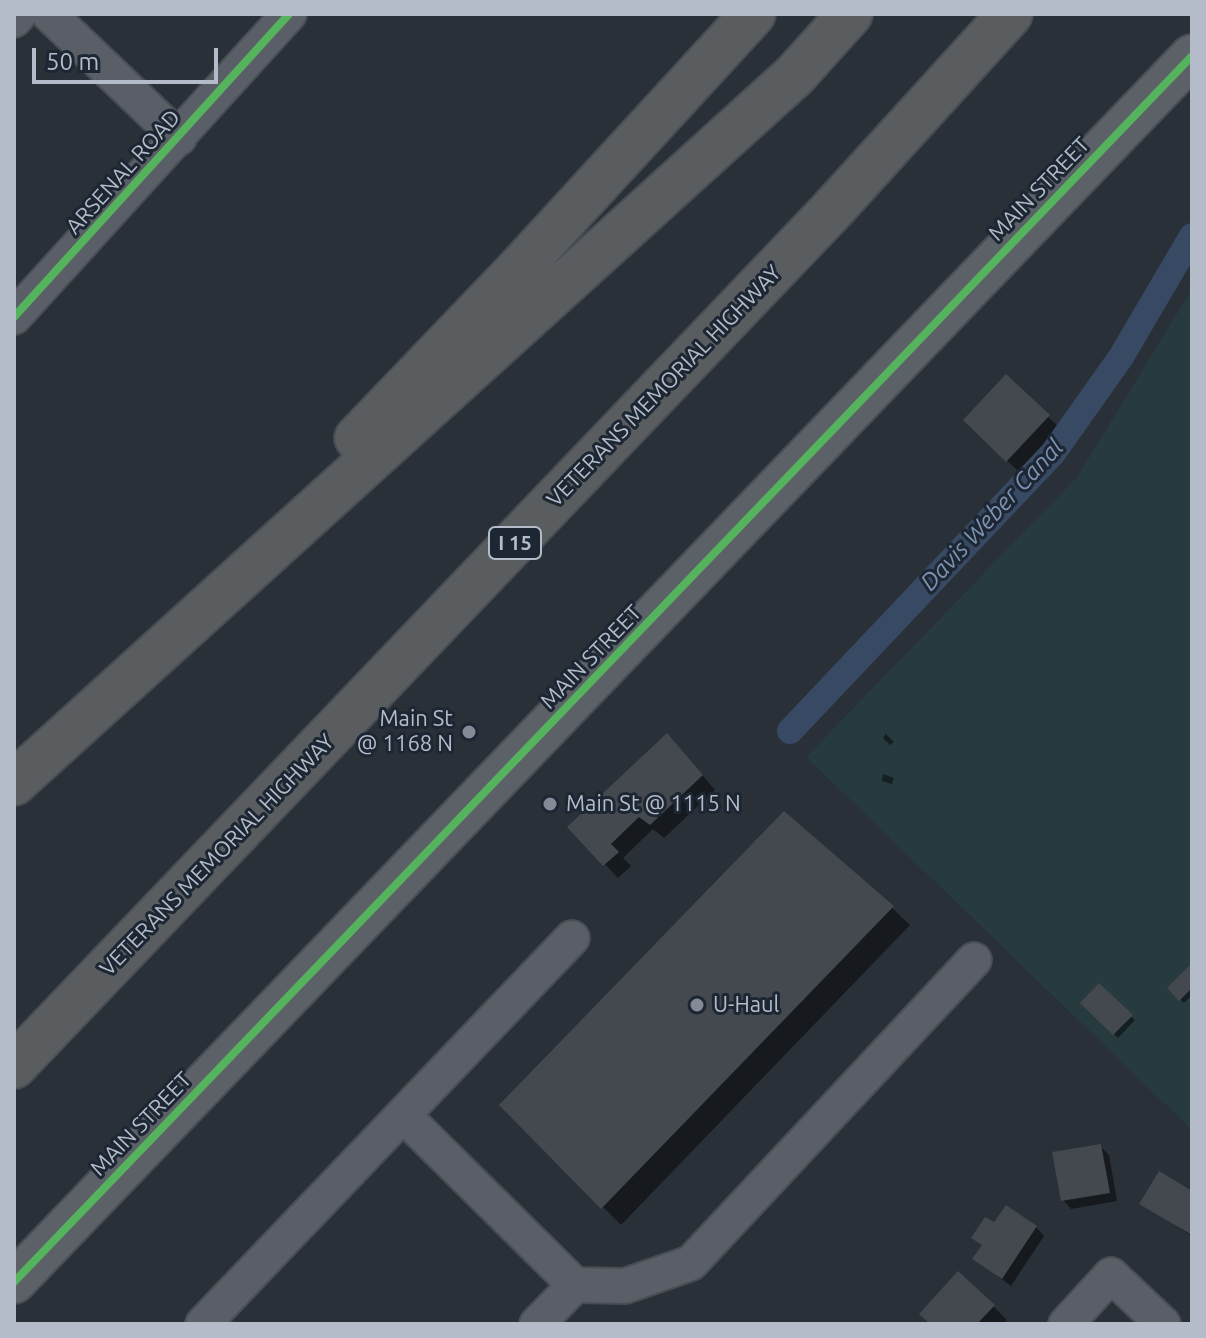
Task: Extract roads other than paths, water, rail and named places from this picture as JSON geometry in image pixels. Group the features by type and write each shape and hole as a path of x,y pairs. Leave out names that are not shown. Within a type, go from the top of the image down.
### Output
{"highway":[{"path":"122,682 518,270 753,14"},
{"path":"14,783 795,75 850,14"},
{"name":"VETERANS MEMORIAL HIGHWAY","path":"14,1066 832,210 1010,14"},
{"path":"832,210 1041,14"}],"main road":[{"name":"MAIN STREET","path":"14,1282 1192,56"}],"street":[{"path":"14,20 19,14"},
{"path":"49,14 179,138"},
{"name":"ARSENAL ROAD","path":"14,317 289,14"},
{"path":"203,1324 572,938"},
{"path":"404,1116 575,1285 625,1286 691,1263 974,960"},
{"path":"1066,1324 1111,1275 1163,1324"},
{"path":"537,1324 575,1285"}],"waterway":[{"name":"Davis Weber Canal","path":"790,731 1053,453 1121,357 1192,236"}],"place":[{"name":"Main St @ 1168 N","path":"469,732"},
{"name":"Main St @ 1115 N","path":"550,804"},
{"name":"U-Haul","path":"697,1005"}]}
